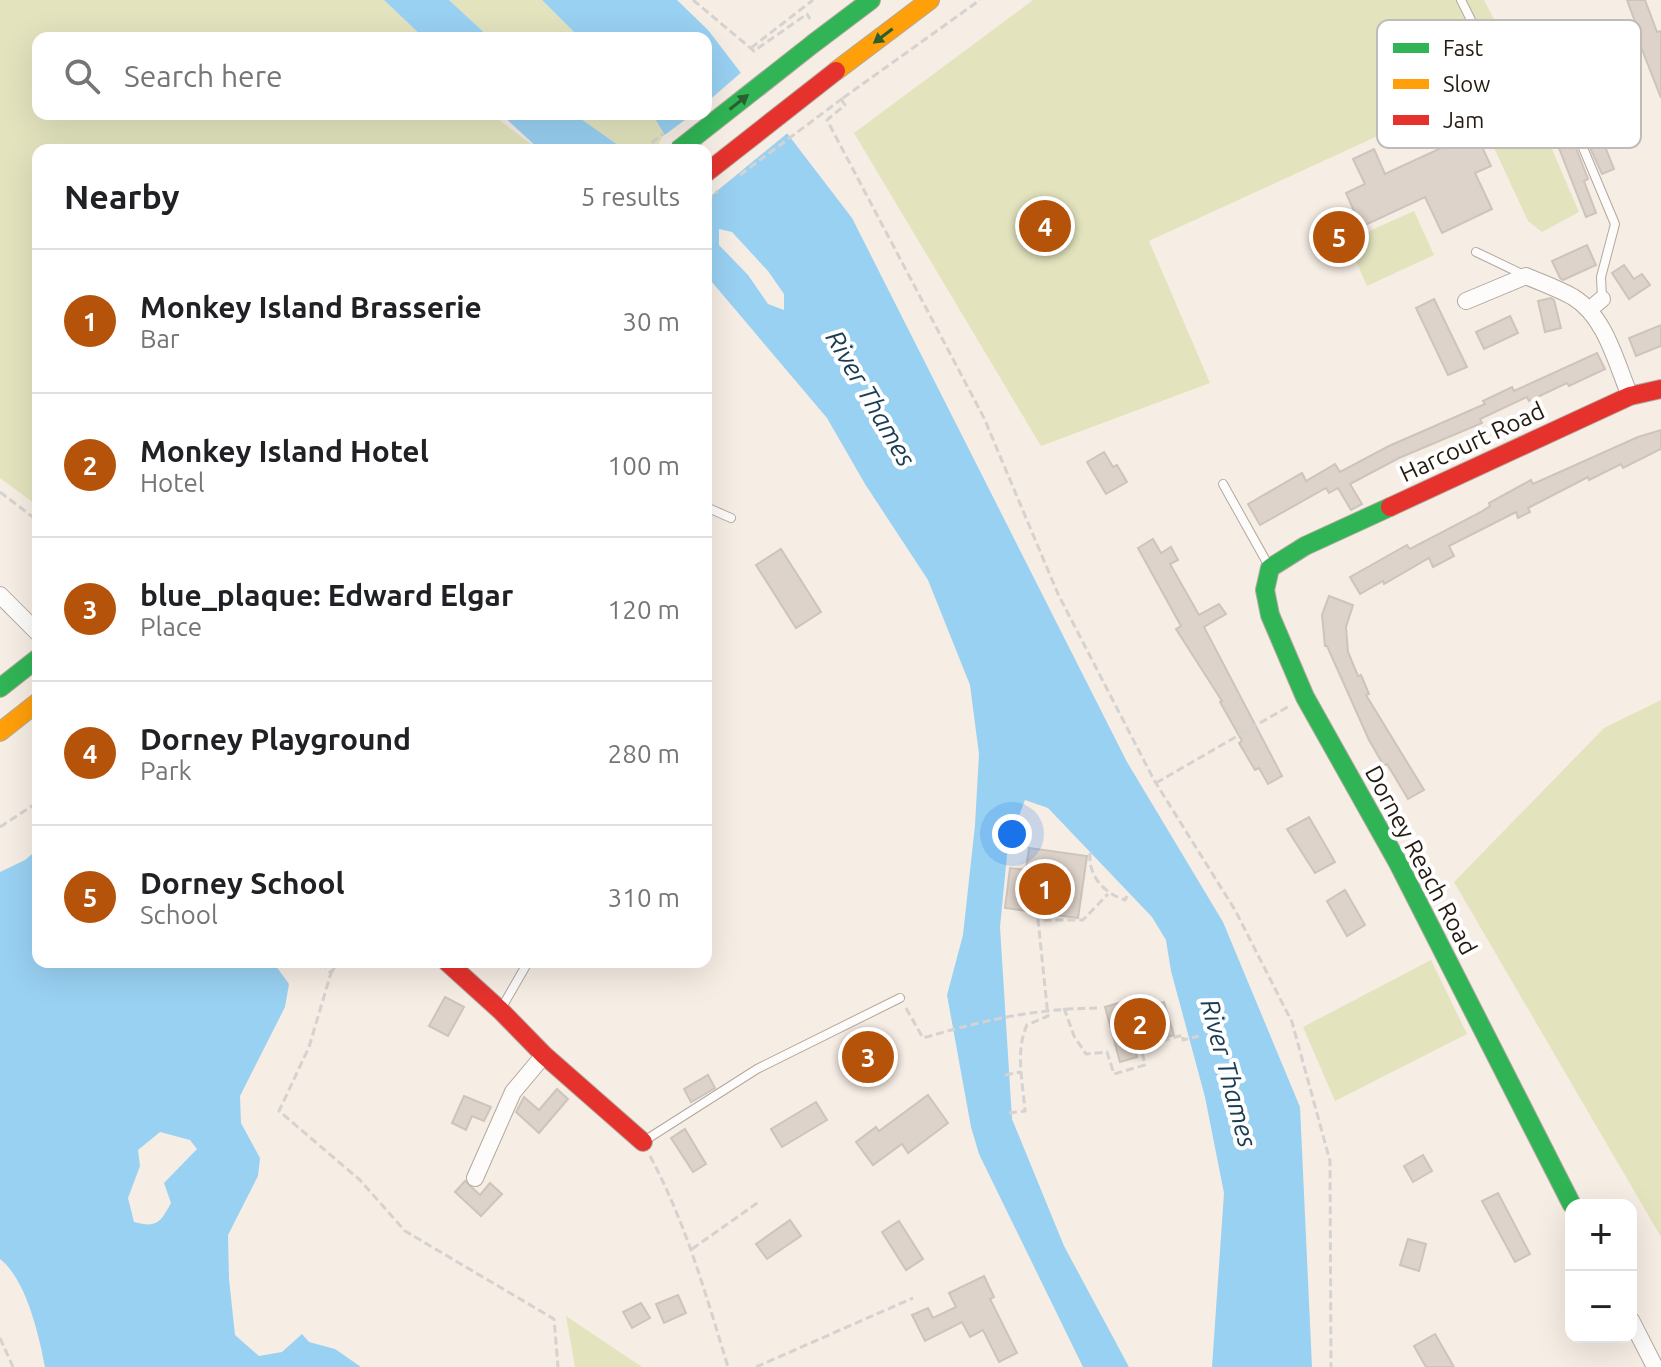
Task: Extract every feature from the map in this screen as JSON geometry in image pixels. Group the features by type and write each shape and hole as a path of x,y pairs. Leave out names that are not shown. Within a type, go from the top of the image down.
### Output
{"main road":[{"path":"686,144 871,0"},
{"path":"712,168 930,0"},
{"name":"Harcourt Road","path":"1270,568 1305,546 1630,396 1661,389"},
{"name":"Dorney Reach Road","path":"1270,568 1265,590 1270,615 1305,697 1397,861 1569,1199"},
{"path":"0,688 32,663"},
{"path":"0,732 32,707"},
{"path":"454,968 544,1055 643,1142"}],"street":[{"path":"1466,301 1526,276 1596,305 1602,328 1630,396"},
{"path":"0,595 32,628"},
{"path":"475,1178 513,1092 544,1055"},
{"path":"1637,1332 1655,1367"}],"lane":[{"path":"1461,0 1471,20"},
{"path":"1583,148 1615,224 1596,305"},
{"path":"1476,252 1526,276"},
{"path":"1223,484 1270,568"},
{"path":"712,510 731,518"},
{"path":"500,1010 524,968"},
{"path":"643,1142 757,1069 900,998"}],"path":[{"path":"693,0 754,51 807,14 810,19"},
{"path":"751,48 813,0"},
{"path":"731,182 980,0"},
{"path":"842,98 845,105 827,120 984,418 1058,594 1156,783 1235,910 1292,1022 1330,1161 1331,1367"},
{"path":"712,196 718,192"},
{"path":"0,492 32,516"},
{"path":"1156,783 1305,697"},
{"path":"0,827 32,806"},
{"path":"1090,853 1092,871 1108,894 1125,900 1127,896"},
{"path":"1009,1113 1025,1111 1021,1072 1022,1035 1027,1025 1048,1016 1038,920 1083,920 1108,894"},
{"path":"326,968 331,973"},
{"path":"334,968 309,1047 279,1111 360,1180 405,1231 554,1319 558,1367"},
{"path":"900,998 923,1038 1017,1013 1097,1008"},
{"path":"1064,1008 1074,1036 1086,1054 1107,1052 1114,1074 1145,1065 1141,1047 1183,1035 1183,1040 1199,1036"},
{"path":"1005,1075 1021,1072"},
{"path":"643,1142 664,1182 692,1249 728,1367"},
{"path":"692,1249 760,1201"},
{"path":"756,1367 913,1298"},
{"path":"0,1338 13,1367"}],"green space":[{"path":"0,0 384,0 418,32 32,32 32,120 499,120 531,144 32,144 32,502 0,478"},
{"path":"449,0 542,0 574,32 484,32"},
{"path":"1033,0 1484,0 1494,20 1377,20 1377,136 1149,241 1210,383 1041,446 854,133"},
{"path":"582,120 656,120 666,137 663,144 616,144"},
{"path":"1494,148 1551,148 1579,212 1542,232 1528,221"},
{"path":"1414,211 1434,255 1367,286 1347,241"},
{"path":"1661,700 1661,1237 1454,882 1604,728"},
{"path":"1431,960 1467,1034 1335,1101 1303,1027"},
{"path":"566,1316 642,1367 575,1367"}],"water":[{"path":"384,0 449,0 484,32 418,32"},
{"path":"542,0 677,0 710,32 574,32"},
{"name":"River Thames","path":"712,35 852,218 1127,762 1223,922 1300,1107 1312,1367 1212,1367 1224,1193 1205,1097 1171,971 1166,940 1152,917 1048,808 1025,800 1008,845 1000,927 1012,1119 1064,1246 1129,1367 1083,1367 979,1154 971,1127 947,995 963,935 975,825 979,754 970,685 928,580 865,484 827,418 712,282 712,144 688,144 666,137 656,120 712,120","holes":["719,229 732,232 768,271 784,294 784,310 768,304 748,275 719,245"]},
{"path":"508,120 582,120 616,144 534,144"},
{"path":"32,854 32,968 277,968 289,984 285,1007 240,1096 241,1123 260,1158 258,1176 228,1235 235,1335 259,1356 282,1352 302,1334 309,1342 335,1349 361,1367 45,1367 24,1294 0,1259 0,872","holes":["160,1132 190,1140 197,1149 164,1183 171,1203 164,1215 153,1224 134,1222 128,1198 140,1166 138,1150"]}],"pier":[{"path":"744,70 790,131 712,195 712,144 659,144 662,137 685,120 712,120 712,98"}],"building":[{"path":"1627,0 1645,0 1657,32 1661,31 1661,98 1641,47 1641,20 1634,20"},
{"path":"1441,148 1483,148 1491,166 1475,173 1492,209 1442,233 1425,197 1361,227 1346,193 1365,184 1353,159 1374,149 1385,174"},
{"path":"1559,148 1576,148 1596,213 1586,217"},
{"path":"1590,148 1606,148 1614,169 1602,174"},
{"path":"1587,245 1596,265 1563,280 1560,278 1552,261"},
{"path":"1624,265 1634,279 1642,274 1650,285 1629,299 1612,273"},
{"path":"1551,298 1561,328 1545,332 1538,301"},
{"path":"1434,299 1467,367 1448,375 1416,308"},
{"path":"1510,316 1518,333 1484,349 1476,332"},
{"path":"1661,325 1661,346 1636,356 1629,338"},
{"path":"1597,353 1605,369 1529,401 1527,397 1480,419 1482,423 1399,458 1350,484 1362,504 1351,510 1338,488 1329,493 1326,488 1260,525 1248,504 1302,473 1306,481 1335,464 1340,472 1389,446 1485,404 1483,401 1512,387 1514,391"},
{"path":"1661,430 1661,449 1623,468 1621,464 1589,480 1588,477 1528,508 1530,512 1518,518 1516,512 1449,546 1454,556 1433,567 1429,558 1360,594 1350,577 1407,545 1410,549 1481,512 1490,506 1489,503 1531,480 1533,484 1638,437"},
{"path":"1104,452 1113,467 1117,465 1127,482 1106,494 1087,462"},
{"path":"1153,539 1161,553 1171,547 1178,560 1170,564 1199,615 1219,604 1226,614 1204,627 1282,776 1268,784 1259,768 1255,770 1239,743 1242,741 1222,701 1176,629 1181,626 1138,548"},
{"path":"781,549 821,612 796,628 756,565"},
{"path":"1329,596 1353,605 1346,627 1348,652 1369,694 1366,695 1424,790 1408,799 1369,740 1325,646 1322,615"},
{"path":"1309,817 1335,862 1315,873 1287,829"},
{"path":"1029,848 1087,856 1078,918 1005,908 1010,868 1026,870"},
{"path":"1345,890 1365,925 1347,936 1327,901"},
{"path":"445,997 464,1007 448,1036 429,1026"},
{"path":"1122,1002 1125,1013 1164,1002 1174,1035 1134,1047 1137,1057 1120,1062 1105,1007"},
{"path":"708,1075 715,1088 691,1102 684,1089"},
{"path":"557,1089 568,1099 539,1133 516,1112 524,1097 539,1110"},
{"path":"928,1095 948,1123 908,1153 902,1144 873,1165 856,1142 876,1127 879,1131"},
{"path":"464,1096 491,1107 484,1121 472,1116 466,1130 452,1123"},
{"path":"816,1102 827,1120 782,1147 771,1129"},
{"path":"685,1129 706,1164 693,1172 671,1138"},
{"path":"1423,1155 1432,1171 1413,1182 1404,1166"},
{"path":"465,1181 480,1195 490,1183 502,1194 481,1216 455,1192"},
{"path":"1498,1193 1530,1254 1515,1262 1482,1201"},
{"path":"790,1220 801,1236 767,1259 756,1244"},
{"path":"899,1221 923,1259 906,1270 882,1232"},
{"path":"1408,1239 1426,1244 1419,1271 1400,1265"},
{"path":"984,1276 994,1297 990,1299 1017,1353 999,1362 983,1330 970,1337 962,1322 925,1341 912,1315 928,1308 933,1318 956,1307 949,1293"},
{"path":"678,1295 686,1313 664,1323 656,1304"},
{"path":"641,1303 650,1318 632,1328 623,1312"},
{"path":"1435,1334 1454,1367 1426,1367 1414,1346"}],"traffic: fast":[{"path":"814,43 871,0"},
{"path":"686,144 814,43"},
{"path":"1390,507 1305,546 1270,568 1265,590 1270,615 1305,697 1397,861 1569,1199"},
{"path":"0,688 32,663"}],"traffic: slow":[{"path":"836,71 930,0"},
{"path":"0,732 32,707"}],"traffic: jam":[{"path":"712,168 836,71"},
{"path":"1390,507 1630,396 1661,389"},
{"path":"454,968 544,1055 643,1142"}],"place":[{"name":"Dorney Playground","path":"1045,226"},
{"name":"Dorney School","path":"1339,237"},
{"name":"Monkey Island Brasserie","path":"1045,889"},
{"name":"Monkey Island Hotel","path":"1140,1024"},
{"name":"blue_plaque: Edward Elgar","path":"868,1057"}]}
